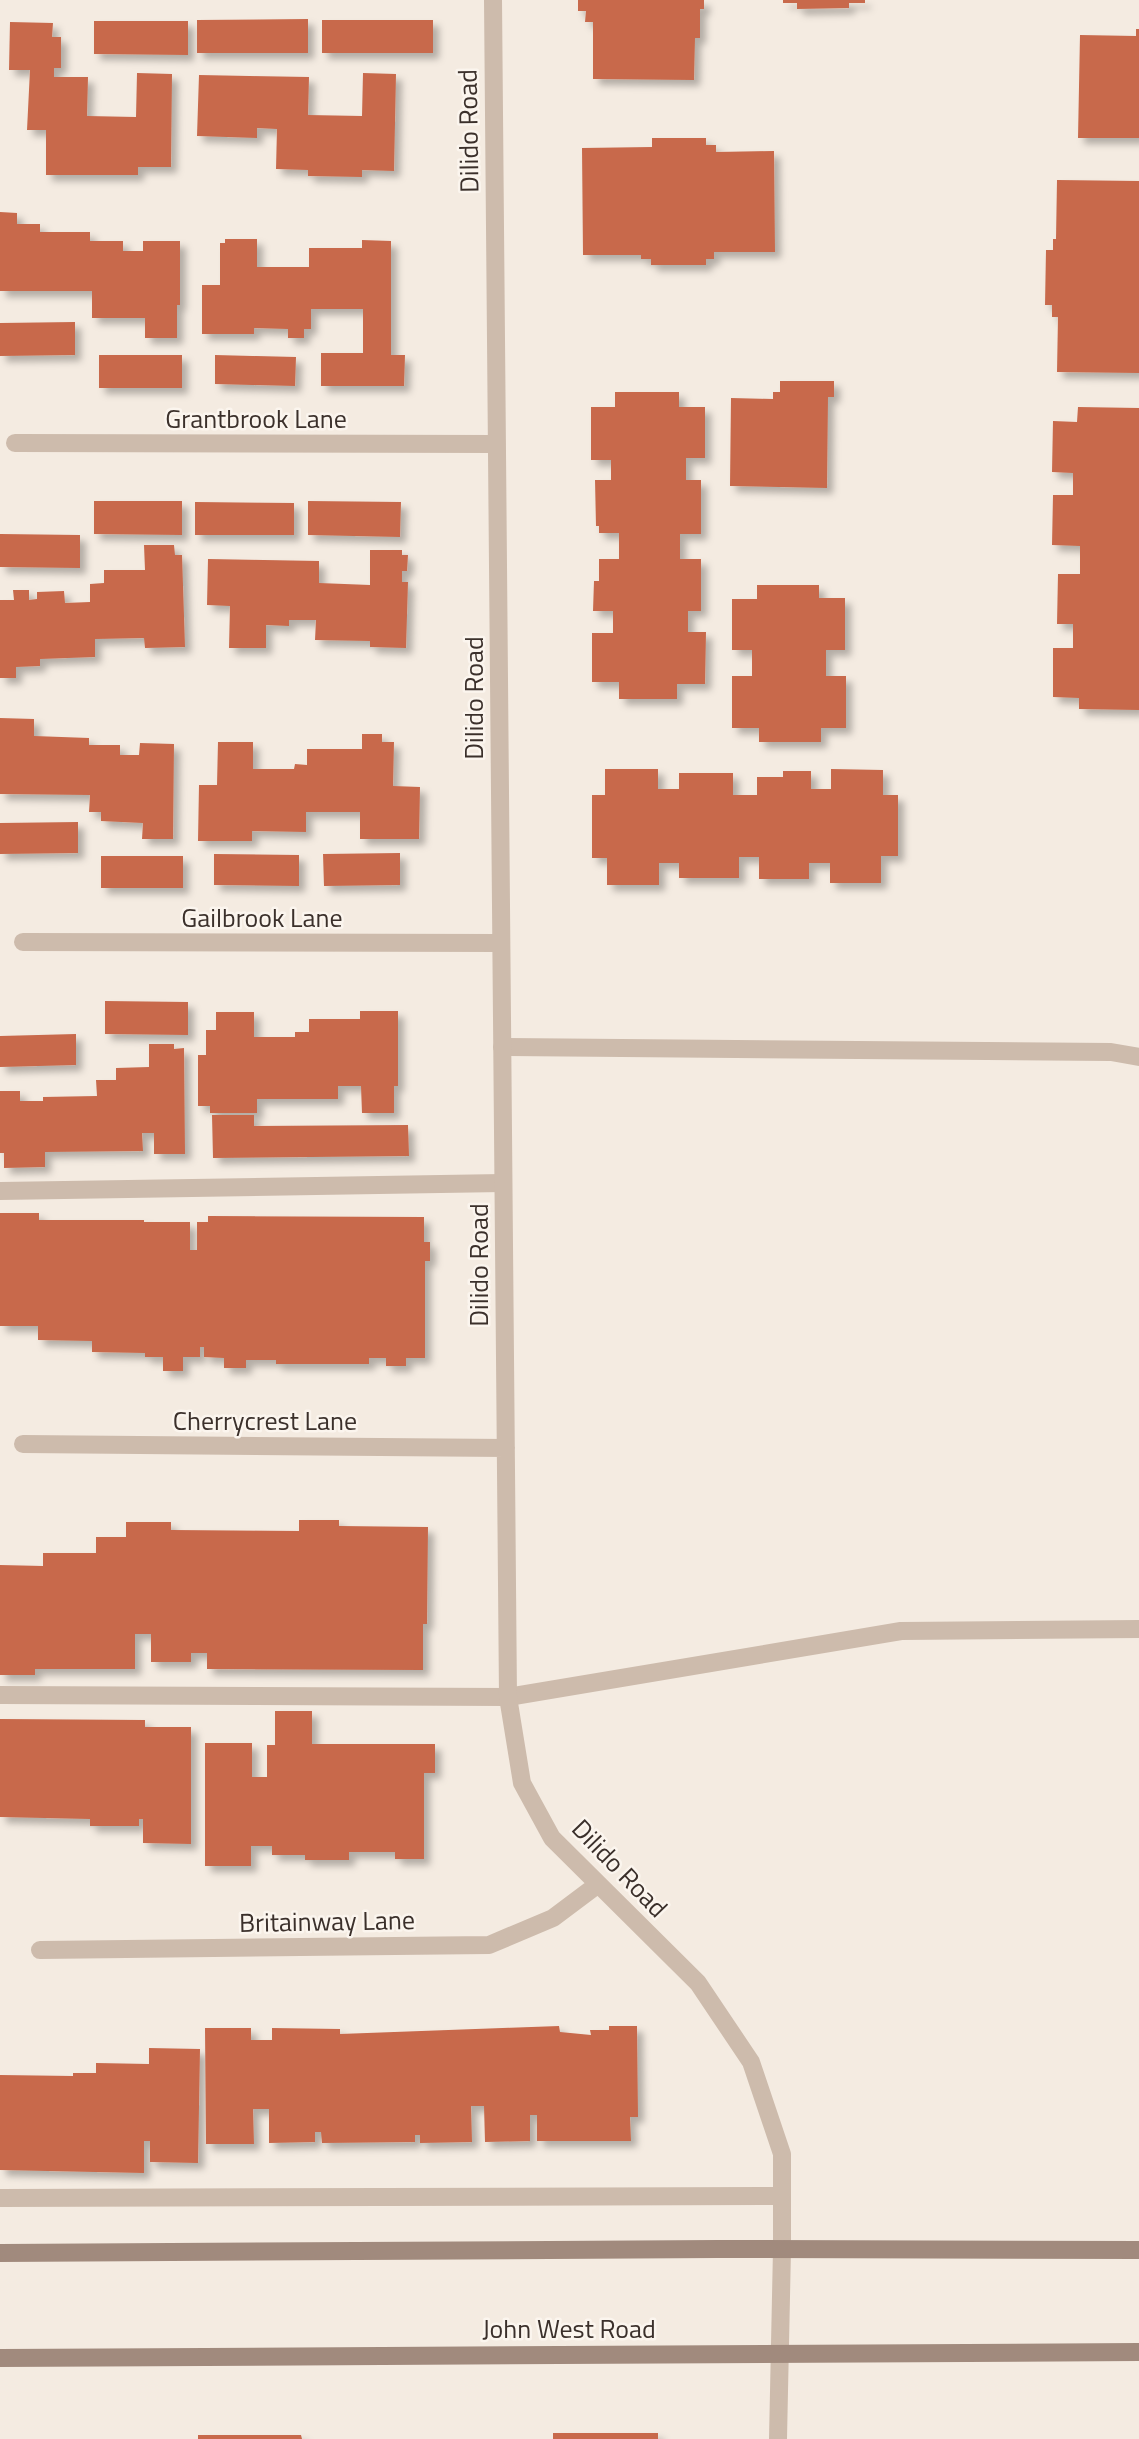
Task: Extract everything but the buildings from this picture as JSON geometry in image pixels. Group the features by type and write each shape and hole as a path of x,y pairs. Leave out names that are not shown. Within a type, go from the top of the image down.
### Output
{"main road":[{"path":"0,2253 1139,2250"},
{"name":"John West Road","path":"0,2358 1139,2352"}],"street":[{"name":"Dilido Road","path":"493,0 508,1697 523,1783 552,1838 698,1983 751,2062 782,2154 778,2439"},
{"name":"Grantbrook Lane","path":"15,443 497,444"},
{"name":"Gailbrook Lane","path":"23,942 501,943"},
{"path":"502,1047 1111,1052 1139,1058"},
{"path":"0,1191 503,1183"},
{"name":"Cherrycrest Lane","path":"23,1444 506,1448"},
{"path":"0,1695 508,1697 901,1631 1139,1629"},
{"name":"Britainway Lane","path":"40,1950 489,1945 553,1918 597,1885"},
{"path":"0,2198 782,2196"}]}
